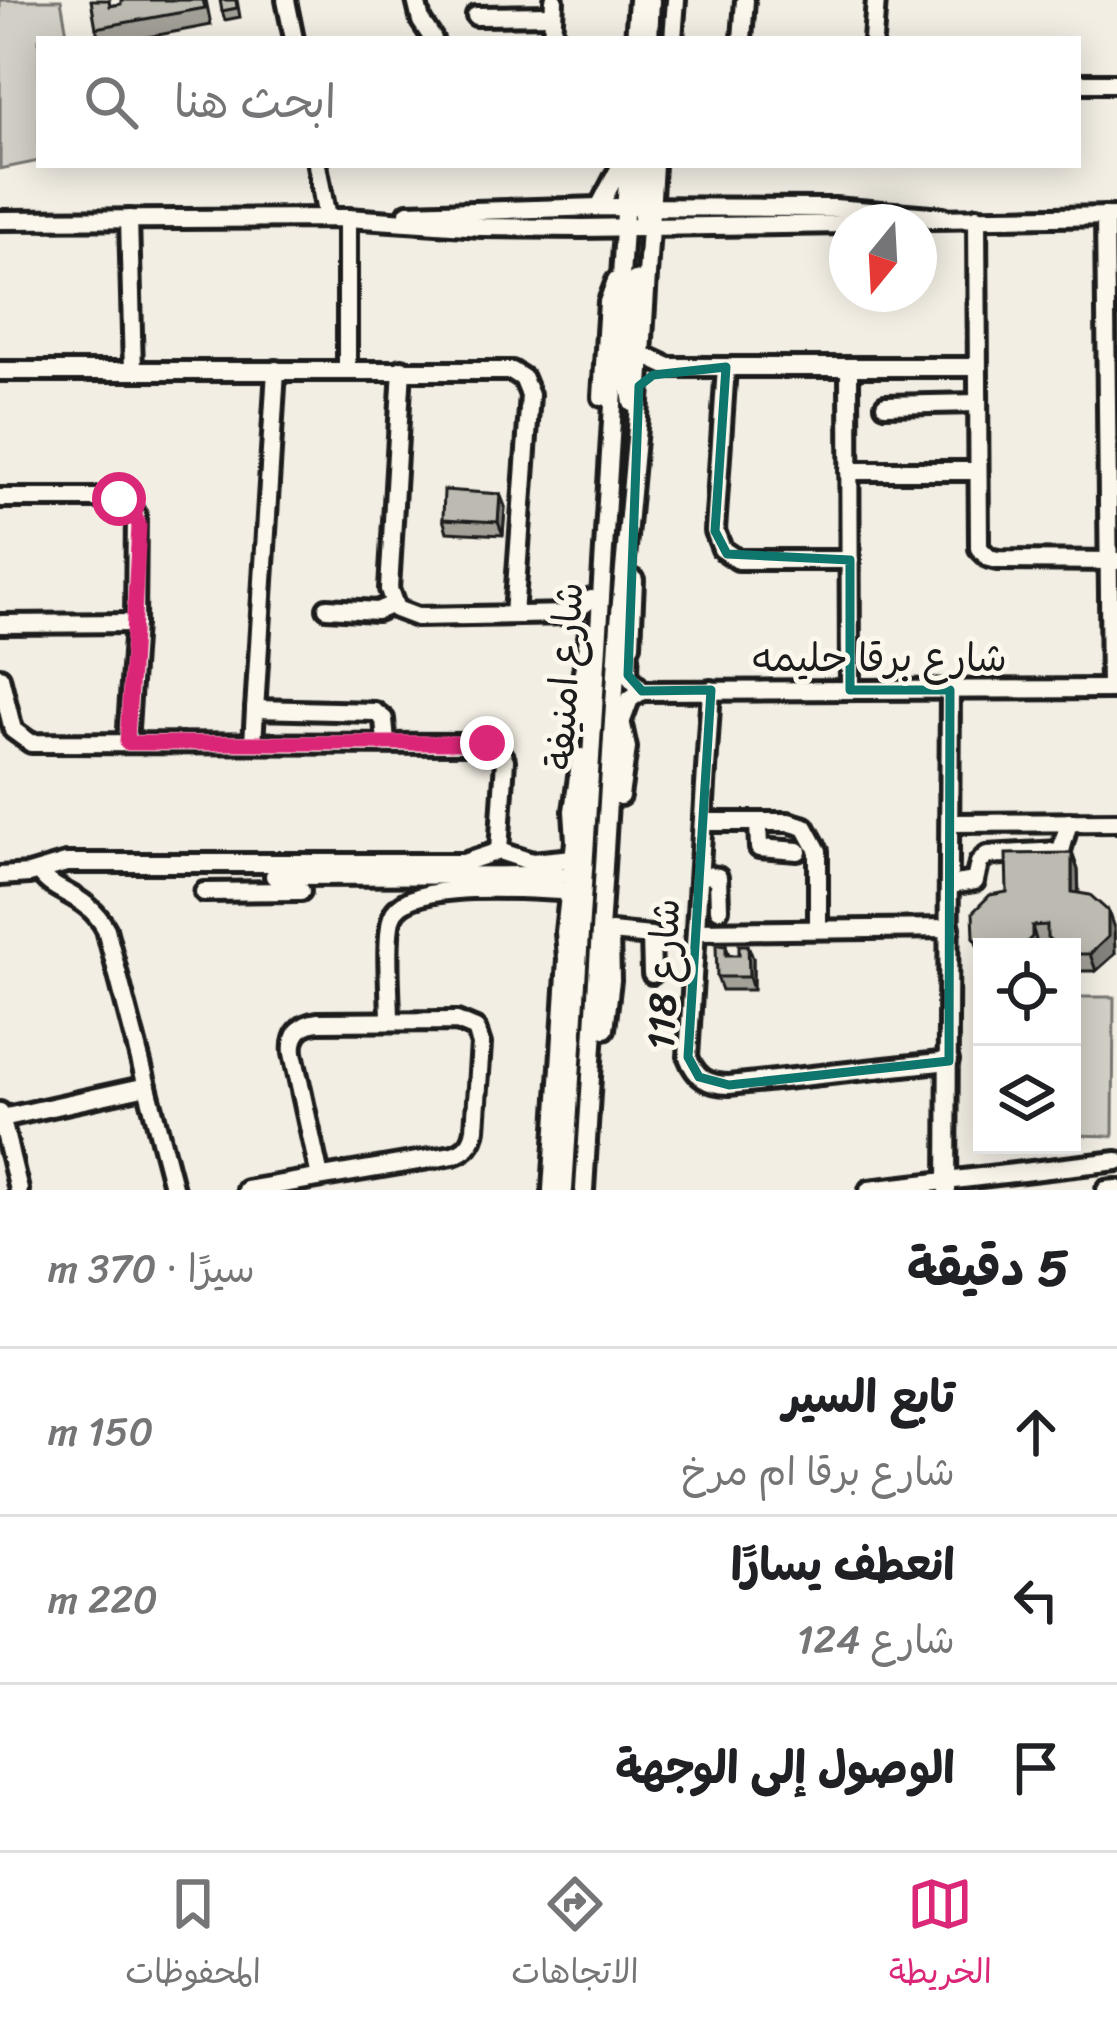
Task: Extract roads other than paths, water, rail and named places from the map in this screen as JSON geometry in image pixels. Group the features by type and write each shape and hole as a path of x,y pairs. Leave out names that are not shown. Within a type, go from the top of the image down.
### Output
{"street":[{"path":"286,0 293,36"},
{"path":"416,0 431,36"},
{"path":"635,36 638,0"},
{"path":"649,36 651,0"},
{"path":"661,36 664,0"},
{"path":"673,36 676,0"},
{"path":"742,36 745,0"},
{"path":"873,36 875,0"},
{"path":"476,16 553,8"},
{"path":"1081,83 1117,83"},
{"path":"318,168 326,218"},
{"path":"599,207 622,168"},
{"name":"شارع امنيفة","path":"584,1190 619,624 638,417 639,217 625,168"},
{"path":"638,417 627,373 639,217 649,169"},
{"path":"649,169 667,192 692,208"},
{"path":"350,218 599,207 639,217 829,223"},
{"path":"0,220 350,218 582,227 692,208 886,210 943,217 1111,216 1113,689"},
{"path":"527,227 553,218 745,217 781,209"},
{"name":"شارع امنيفة","path":"564,1190 596,696 595,590 622,269 639,217"},
{"path":"937,218 943,217"},
{"path":"977,217 977,539 985,555 998,560 1112,561"},
{"path":"347,370 350,218"},
{"path":"129,219 134,371"},
{"path":"582,227 608,245 622,269"},
{"path":"640,354 669,368 976,367"},
{"path":"726,367 715,531 722,549 745,560 850,560"},
{"path":"849,367 850,690"},
{"path":"639,386 669,368"},
{"path":"402,369 389,589 393,604 412,616 571,614 595,590"},
{"path":"0,371 506,369 526,383 530,394 514,615"},
{"path":"254,743 276,370"},
{"path":"885,405 977,403"},
{"path":"849,471 977,470"},
{"path":"0,498 113,498 129,505 139,526 127,743"},
{"path":"601,1190 595,1166 638,533 630,504"},
{"path":"574,850 572,820 595,590"},
{"path":"327,608 377,611 393,604"},
{"path":"571,614 589,633"},
{"path":"0,624 135,623"},
{"path":"619,624 631,645"},
{"path":"585,661 596,696"},
{"path":"612,742 642,691 628,675"},
{"path":"0,677 10,724 23,740 40,743 487,743 500,748 505,760 499,851"},
{"name":"شارع برقا حليمه","path":"642,691 1113,689"},
{"name":"شارع 118","path":"711,690 688,1057 692,1068 707,1082 729,1085 949,1061"},
{"path":"947,1185 950,690"},
{"path":"255,709 370,711 384,719 386,743"},
{"path":"552,1190 568,920 566,883 590,800"},
{"path":"703,822 797,823 812,834 818,850 818,929"},
{"path":"758,822 759,848 797,851"},
{"path":"950,885 975,881 981,859 991,854 1059,852 1066,843 1069,822"},
{"path":"950,823 1117,822"},
{"path":"203,892 273,877 463,863 499,851 532,862 574,850"},
{"path":"0,876 40,872 66,863 273,877 566,883"},
{"path":"40,872 45,880 86,902 106,928 174,1190"},
{"path":"700,874 718,877 719,909"},
{"path":"273,877 302,891"},
{"path":"390,1021 391,921 408,900 437,891 566,883"},
{"path":"568,920 579,948"},
{"path":"697,931 950,928"},
{"path":"611,932 651,935 652,974"},
{"path":"598,962 609,994"},
{"path":"247,1190 320,1178 453,1155 467,1148 473,1139 481,1044 476,1029 462,1021 312,1022 294,1037 292,1053 320,1178"},
{"path":"19,1190 1,1114 147,1086"},
{"path":"868,1190 947,1185 1117,1161"},
{"path":"1106,1190 1117,1189"}]}
